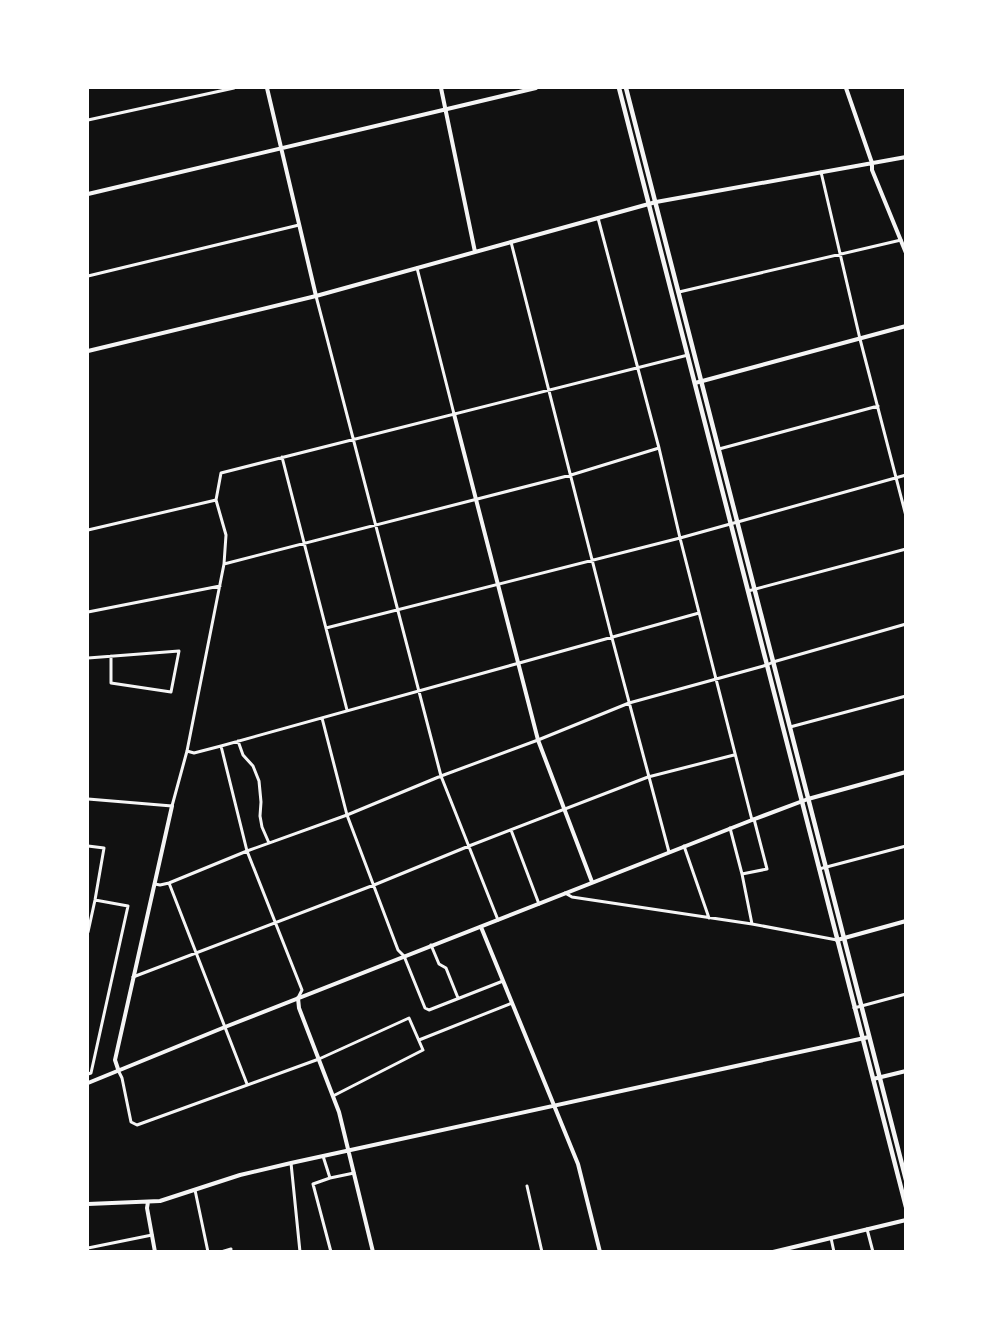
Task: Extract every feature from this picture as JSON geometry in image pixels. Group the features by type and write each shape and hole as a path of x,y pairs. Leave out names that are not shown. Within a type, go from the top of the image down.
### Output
{"main road":[{"path":"619,88 906,1208"},
{"path":"626,88 906,1180"}],"street":[{"path":"88,120 234,88"},
{"path":"268,88 316,296 441,776 498,920"},
{"path":"441,88 475,252"},
{"path":"88,194 536,88"},
{"path":"846,88 872,163 872,170 906,252"},
{"path":"88,351 316,296 656,202 906,157"},
{"path":"822,172 860,339 906,516"},
{"path":"598,218 659,448 734,755 767,869 742,874"},
{"path":"88,276 299,225"},
{"path":"679,292 901,240"},
{"path":"511,242 648,777 669,852"},
{"path":"416,267 538,740 592,882"},
{"path":"695,383 906,326"},
{"path":"332,1096 423,1050 409,1018 319,1059 137,1125 131,1122 122,1078 115,1060 172,806 187,751 224,564 226,535 216,500 221,474 688,355"},
{"path":"719,449 878,406"},
{"path":"224,564 571,475 659,448"},
{"path":"282,457 346,710"},
{"path":"326,628 680,538 906,475"},
{"path":"88,530 216,500"},
{"path":"748,591 906,549"},
{"path":"88,612 220,586"},
{"path":"187,751 194,753 221,746 418,690 699,614"},
{"path":"155,884 169,883 629,703 716,680 906,624"},
{"path":"88,658 111,656 179,651 171,692 111,682 111,656"},
{"path":"790,727 906,696"},
{"path":"322,718 346,815 398,950 404,956 425,1008 429,1010 503,981"},
{"path":"238,741 243,755 253,766 259,781 260,816 262,827 269,843"},
{"path":"221,746 247,851 302,990 298,998 299,1008 339,1112 374,1252"},
{"path":"133,977 648,777 734,755"},
{"path":"88,1083 118,1069 753,819 808,799 906,772"},
{"path":"88,799 172,806"},
{"path":"730,828 752,924"},
{"path":"511,830 539,904"},
{"path":"88,846 104,848 88,932"},
{"path":"684,846 709,918"},
{"path":"819,869 906,846"},
{"path":"169,883 246,1084"},
{"path":"565,893 572,897 752,924 837,940 906,921"},
{"path":"88,1074 91,1073 128,906 95,900"},
{"path":"481,927 578,1164 600,1252"},
{"path":"431,945 439,964 446,968 458,998"},
{"path":"854,1008 906,994"},
{"path":"419,1040 512,1003"},
{"path":"88,1204 160,1201 240,1175 291,1163 869,1037"},
{"path":"873,1079 906,1071"},
{"path":"323,1156 330,1178"},
{"path":"291,1163 300,1252"},
{"path":"331,1252 313,1184 354,1173"},
{"path":"527,1186 542,1252"},
{"path":"195,1190 208,1252"},
{"path":"148,1202 155,1252"},
{"path":"773,1252 906,1220"},
{"path":"867,1229 873,1252"},
{"path":"88,1248 152,1235"},
{"path":"831,1237 834,1252"},
{"path":"793,1246 794,1252"},
{"path":"221,1252 231,1249"}]}
